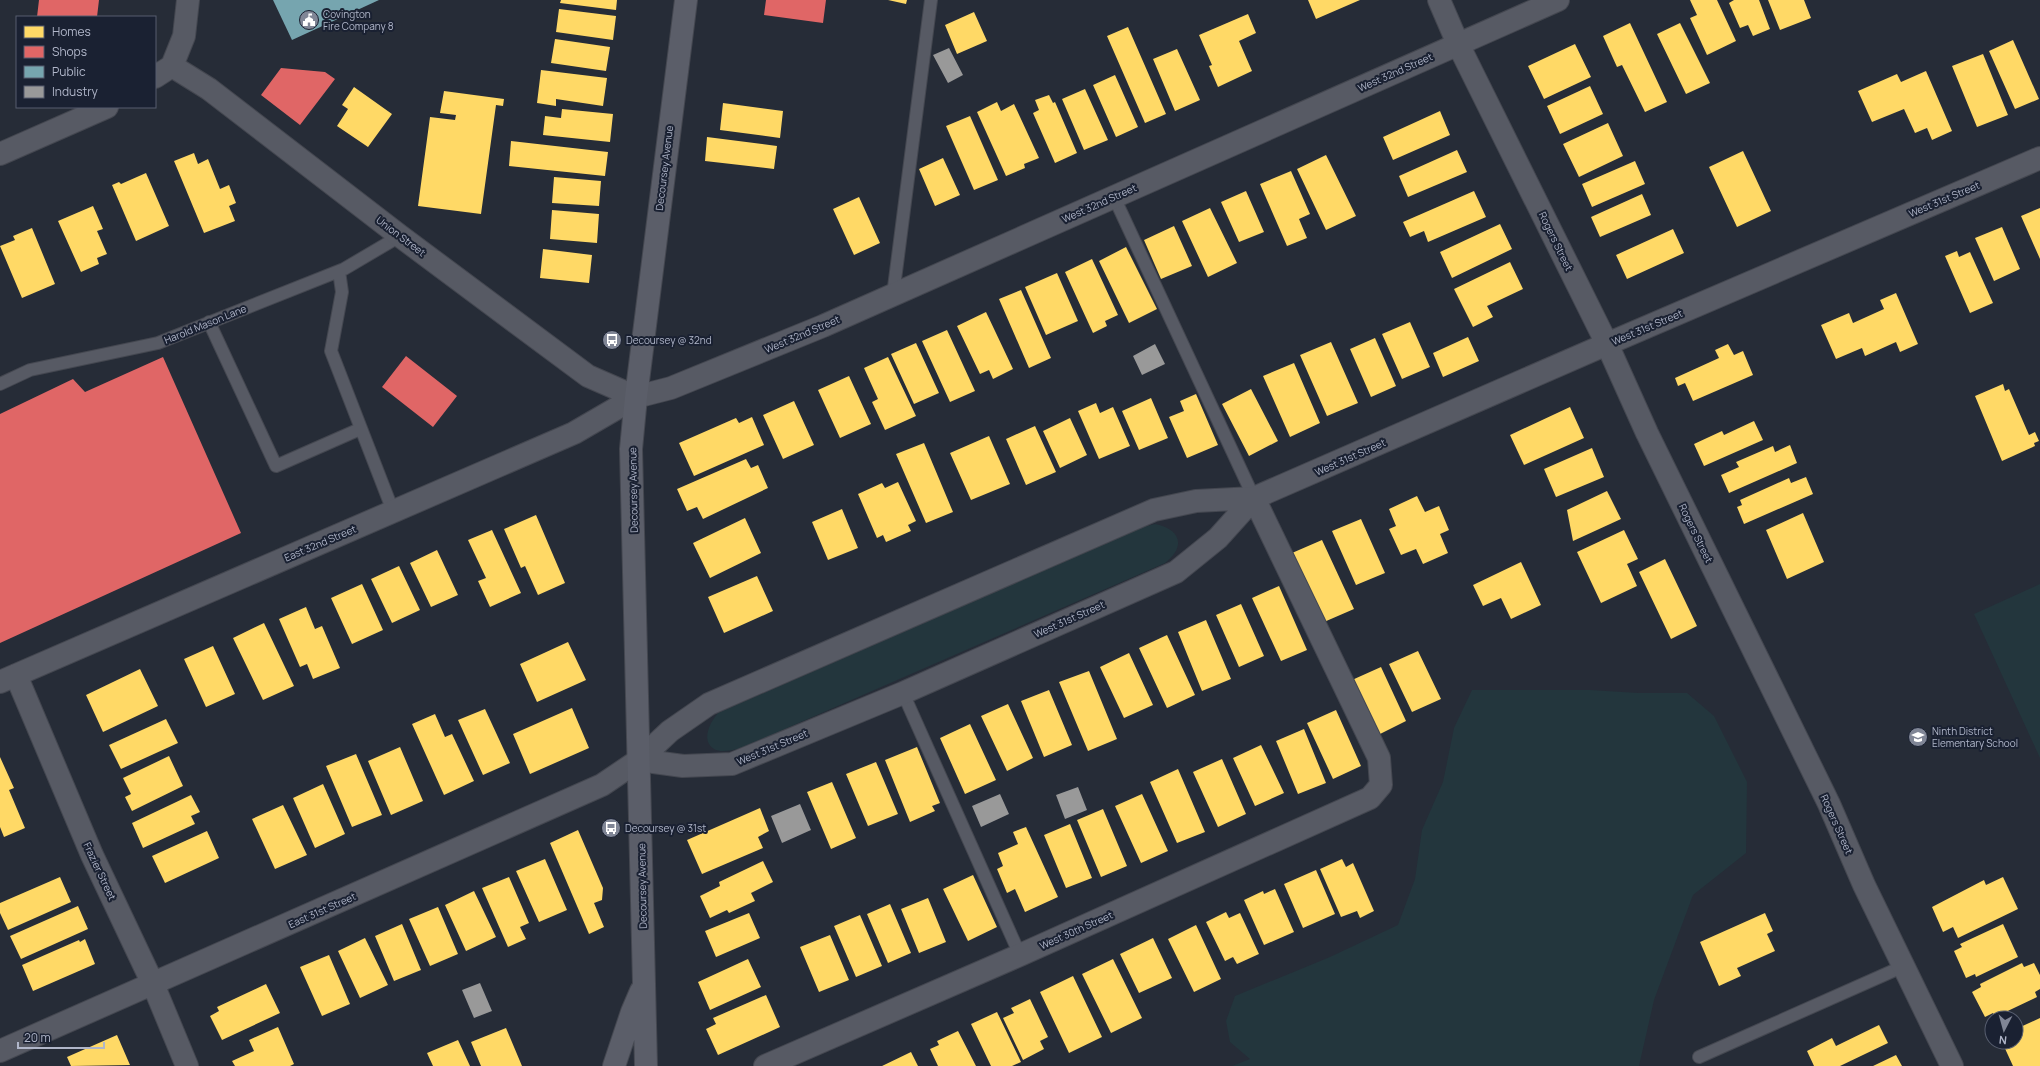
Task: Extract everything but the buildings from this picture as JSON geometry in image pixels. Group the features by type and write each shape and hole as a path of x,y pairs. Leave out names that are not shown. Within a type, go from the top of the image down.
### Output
{"main road":[{"name":"Decoursey Avenue","path":"646,1066 632,449 636,397 686,0"},
{"name":"Decoursey Avenue","path":"614,1066 632,1012 644,983"}],"street":[{"path":"163,72 184,36 188,0"},
{"name":"Rogers Street","path":"1439,0 1458,44 1607,344 1648,432 1829,804 1864,885 1952,1066"},
{"name":"West 32nd Street","path":"636,397 671,388 823,326 1558,0"},
{"name":"Union Street","path":"163,72 209,89 400,236 588,376 636,397"},
{"path":"0,154 106,108"},
{"name":"West 31st Street","path":"639,760 670,731 709,704 1154,510 1196,501 1254,498 2040,158"},
{"name":"East 32nd Street","path":"8,679 574,433 636,397"},
{"name":"West 31st Street","path":"639,760 683,766 732,764 903,693 1176,572 1218,538 1254,498"},
{"name":"West 30th Street","path":"765,1066 1020,956 1370,798 1381,784 1379,758 1254,498"},
{"name":"Frazier Street","path":"8,679 153,984 187,1066"},
{"name":"East 31st Street","path":"0,1051 602,785 639,760"}],"lane":[{"path":"893,295 931,0"},
{"path":"1114,197 1254,498"},
{"name":"Harold Mason Lane","path":"0,384 30,370 158,343 339,271 400,236"},
{"path":"339,271 342,292 331,351 393,512"},
{"path":"209,322 276,466 360,429"},
{"path":"903,693 1020,956"},
{"path":"1699,1057 1904,966"}],"shaded area":[{"path":"1155,524 1164,526 1175,534 1178,539 1176,551 1165,563 739,749 720,751 714,749 708,741 708,731 712,721 718,713 1143,527"},
{"path":"2040,584 2040,758 1974,614"},
{"path":"1472,690 1590,690 1638,693 1687,693 1714,716 1747,782 1746,853 1693,895 1654,1000 1639,1066 1232,1066 1250,1059 1230,1042 1226,1021 1235,996 1330,957 1398,925 1415,879 1422,830 1443,782 1454,728"}],"place":[{"name":"Covington Fire Company 8","path":"309,20"},
{"name":"Decoursey @ 32nd","path":"612,340"},
{"name":"Ninth District Elementary School","path":"1918,737"},
{"name":"Decoursey @ 31st","path":"611,828"}]}
